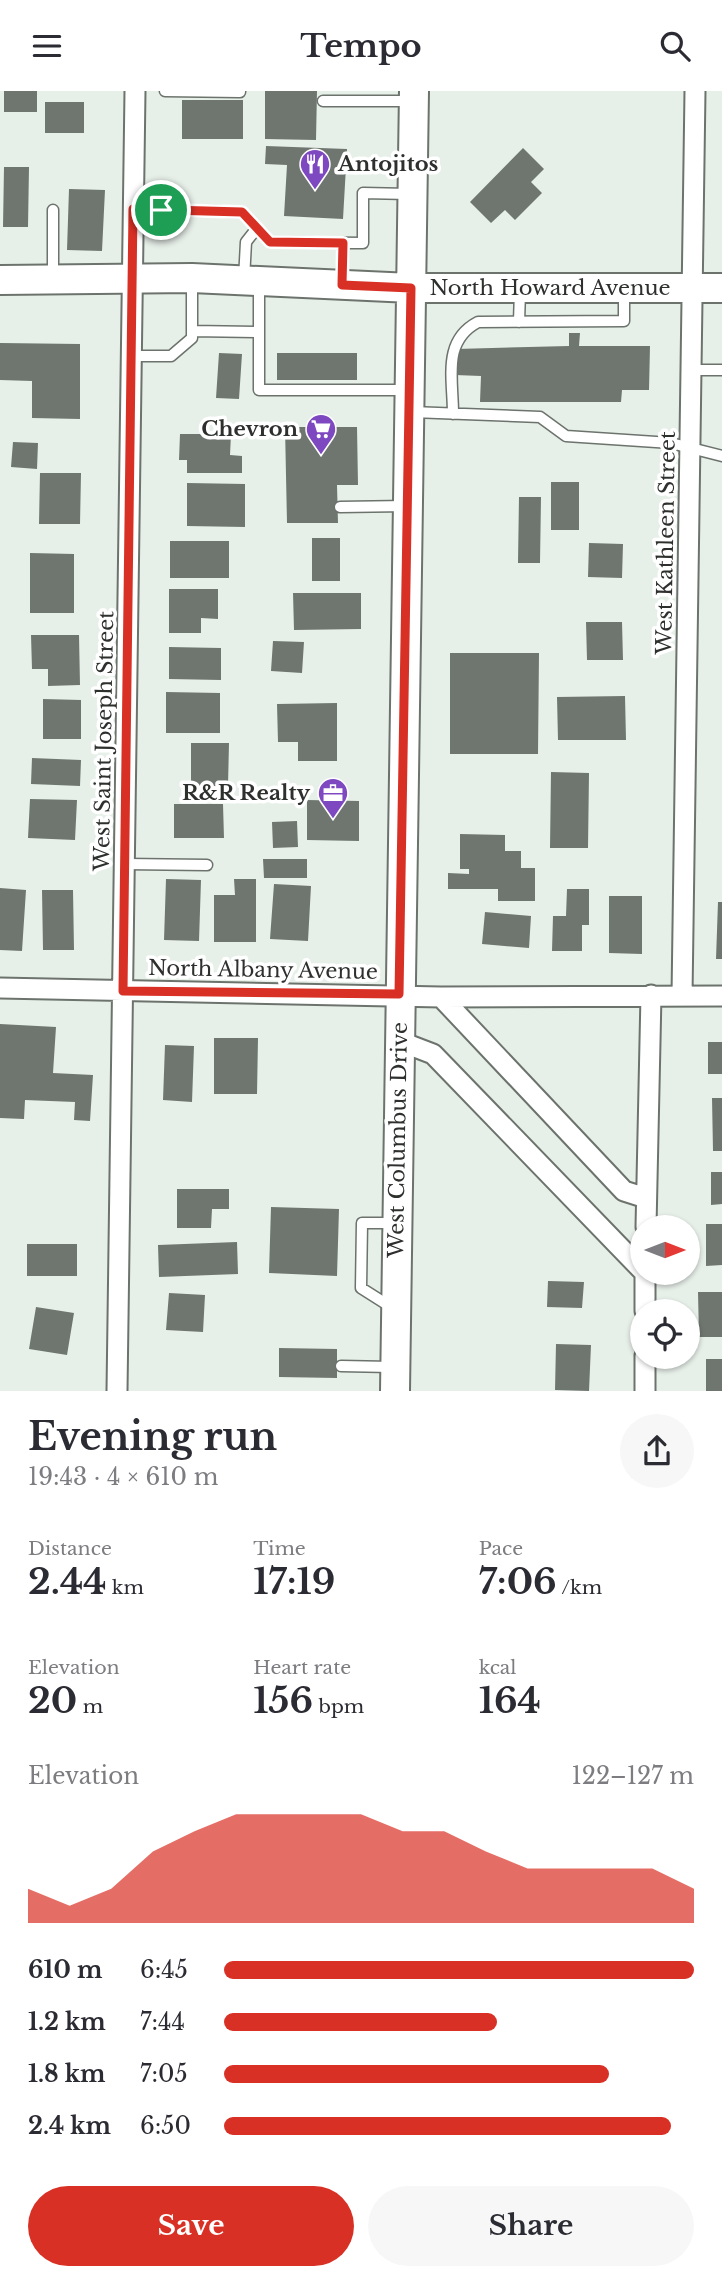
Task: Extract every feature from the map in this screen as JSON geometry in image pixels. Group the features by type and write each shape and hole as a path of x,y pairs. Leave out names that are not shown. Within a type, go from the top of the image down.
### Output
{"main road":[{"name":"West Columbus Drive","path":"395,1379 414,96"},
{"name":"North Howard Avenue","path":"0,280 192,278 411,288 722,288"}],"street":[{"name":"West Saint Joseph Street","path":"117,1391 135,91"},
{"name":"West Kathleen Street","path":"682,996 695,91"},
{"name":"North Albany Avenue","path":"0,988 441,996 722,996"},
{"path":"441,996 624,1191 646,1198"},
{"path":"646,1215 651,996"},
{"path":"399,1041 433,1054 630,1258"},
{"path":"645,1369 645,1391"}],"lane":[{"path":"165,91 240,92"},
{"path":"323,101 414,96"},
{"path":"133,209 242,212 270,242 363,243 363,193 412,194"},
{"path":"53,210 53,279"},
{"path":"257,227 246,242 260,332 260,390 409,401 453,414 540,417 566,436 671,443 722,456"},
{"path":"342,285 343,243"},
{"path":"131,356 171,356 192,338 192,278"},
{"path":"519,322 521,288"},
{"path":"453,414 455,342 466,329 478,322 624,321 624,288"},
{"path":"192,331 260,332"},
{"path":"692,370 722,370"},
{"path":"340,507 407,506"},
{"path":"125,864 207,865"},
{"path":"341,1366 395,1379"}],"building":[{"path":"4,91 37,91 37,112 4,112"},
{"path":"265,91 317,91 316,140 265,139"},
{"path":"182,100 243,100 243,139 182,139"},
{"path":"45,102 84,102 84,133 45,133"},
{"name":"Antojitos","path":"266,146 347,149 343,219 284,216 287,165 265,164"},
{"path":"523,148 544,169 531,182 542,193 515,220 505,210 491,223 470,202"},
{"path":"4,167 29,167 28,227 3,227"},
{"path":"69,189 105,190 102,251 67,250"},
{"path":"569,333 580,333 579,346 650,346 649,390 622,390 621,402 480,402 481,376 455,375 456,349 569,346"},
{"path":"0,343 80,344 80,419 32,418 32,381 0,380"},
{"path":"219,353 242,354 239,399 216,398"},
{"name":"Chevron","path":"277,353 357,353 357,380 277,380"},
{"name":"Chevron","path":"285,427 357,427 358,485 337,485 338,523 287,523"},
{"path":"180,434 231,434 230,455 242,456 242,473 187,473 187,460 179,460"},
{"path":"13,442 38,443 37,469 11,467"},
{"path":"40,473 81,473 80,524 39,524"},
{"path":"551,482 579,482 579,530 551,530"},
{"path":"187,483 245,484 245,527 187,526"},
{"path":"519,497 541,497 540,563 518,563"},
{"path":"312,538 340,538 340,581 312,581"},
{"path":"170,541 229,541 229,578 170,578"},
{"path":"589,543 623,544 622,578 588,577"},
{"path":"30,553 74,554 74,613 30,613"},
{"path":"169,589 218,589 218,619 201,618 201,633 169,633"},
{"path":"293,593 361,593 361,629 294,630"},
{"path":"586,622 622,622 623,660 587,660"},
{"path":"31,635 79,635 80,685 48,686 48,669 32,669"},
{"path":"273,641 304,642 302,673 271,671"},
{"path":"169,647 221,648 221,680 169,679"},
{"path":"450,653 539,653 538,754 450,754"},
{"path":"166,692 220,693 220,733 166,733"},
{"path":"625,696 626,740 558,740 557,697"},
{"path":"43,699 81,700 81,739 43,739"},
{"path":"337,703 337,761 298,761 298,742 278,742 277,704"},
{"path":"191,743 229,743 228,786 191,786"},
{"path":"32,758 81,760 80,786 31,784"},
{"path":"551,772 589,773 588,848 550,848"},
{"path":"30,799 77,800 75,840 28,838"},
{"name":"R&R Realty","path":"307,800 359,801 359,841 307,840"},
{"path":"174,804 223,804 224,838 174,838"},
{"path":"297,821 298,847 273,848 272,822"},
{"path":"460,834 505,835 505,851 521,851 521,868 535,868 535,901 498,901 498,889 448,889 448,873 469,874 469,869 460,869"},
{"path":"263,859 307,859 307,878 264,878"},
{"path":"166,879 201,880 199,941 164,940"},
{"path":"234,879 256,879 256,942 214,942 214,895 235,895"},
{"path":"274,884 311,886 308,941 270,939"},
{"path":"0,888 26,890 22,951 0,950"},
{"path":"567,889 589,889 589,925 582,925 582,951 552,951 553,916 566,916"},
{"path":"42,890 73,890 74,950 43,950"},
{"path":"609,896 642,896 642,954 609,953"},
{"path":"718,902 722,902 722,959 716,959"},
{"path":"485,912 531,916 529,948 482,944"},
{"path":"0,1024 56,1027 53,1073 93,1075 90,1121 74,1120 75,1102 25,1100 24,1119 0,1118"},
{"path":"214,1038 258,1038 257,1094 214,1094"},
{"path":"708,1042 722,1042 722,1074 708,1074"},
{"path":"165,1045 194,1046 192,1102 163,1100"},
{"path":"712,1098 722,1098 722,1151 713,1151"},
{"path":"711,1172 722,1172 722,1204 711,1205"},
{"path":"177,1189 229,1189 229,1209 212,1209 211,1228 177,1228"},
{"path":"271,1207 339,1209 337,1276 269,1273"},
{"path":"706,1224 722,1224 722,1265 706,1266"},
{"path":"237,1242 238,1274 159,1277 158,1245"},
{"path":"27,1244 77,1244 77,1276 27,1276"},
{"path":"548,1281 584,1282 582,1308 547,1307"},
{"path":"698,1292 722,1292 722,1337 700,1337"},
{"path":"169,1293 205,1295 203,1332 166,1330"},
{"path":"36,1307 74,1313 67,1355 29,1349"},
{"path":"556,1344 591,1345 589,1391 555,1390"},
{"path":"279,1348 337,1349 337,1378 279,1377"},
{"path":"706,1359 722,1359 722,1391 706,1391"}],"place":[{"name":"Antojitos","path":"315,191"},
{"name":"Chevron","path":"321,456"},
{"name":"R&R Realty","path":"333,820"}],"route":[{"path":"133,209 161,210 242,212 270,242 343,243 342,285 411,288 399,994 123,991 133,209"}]}
